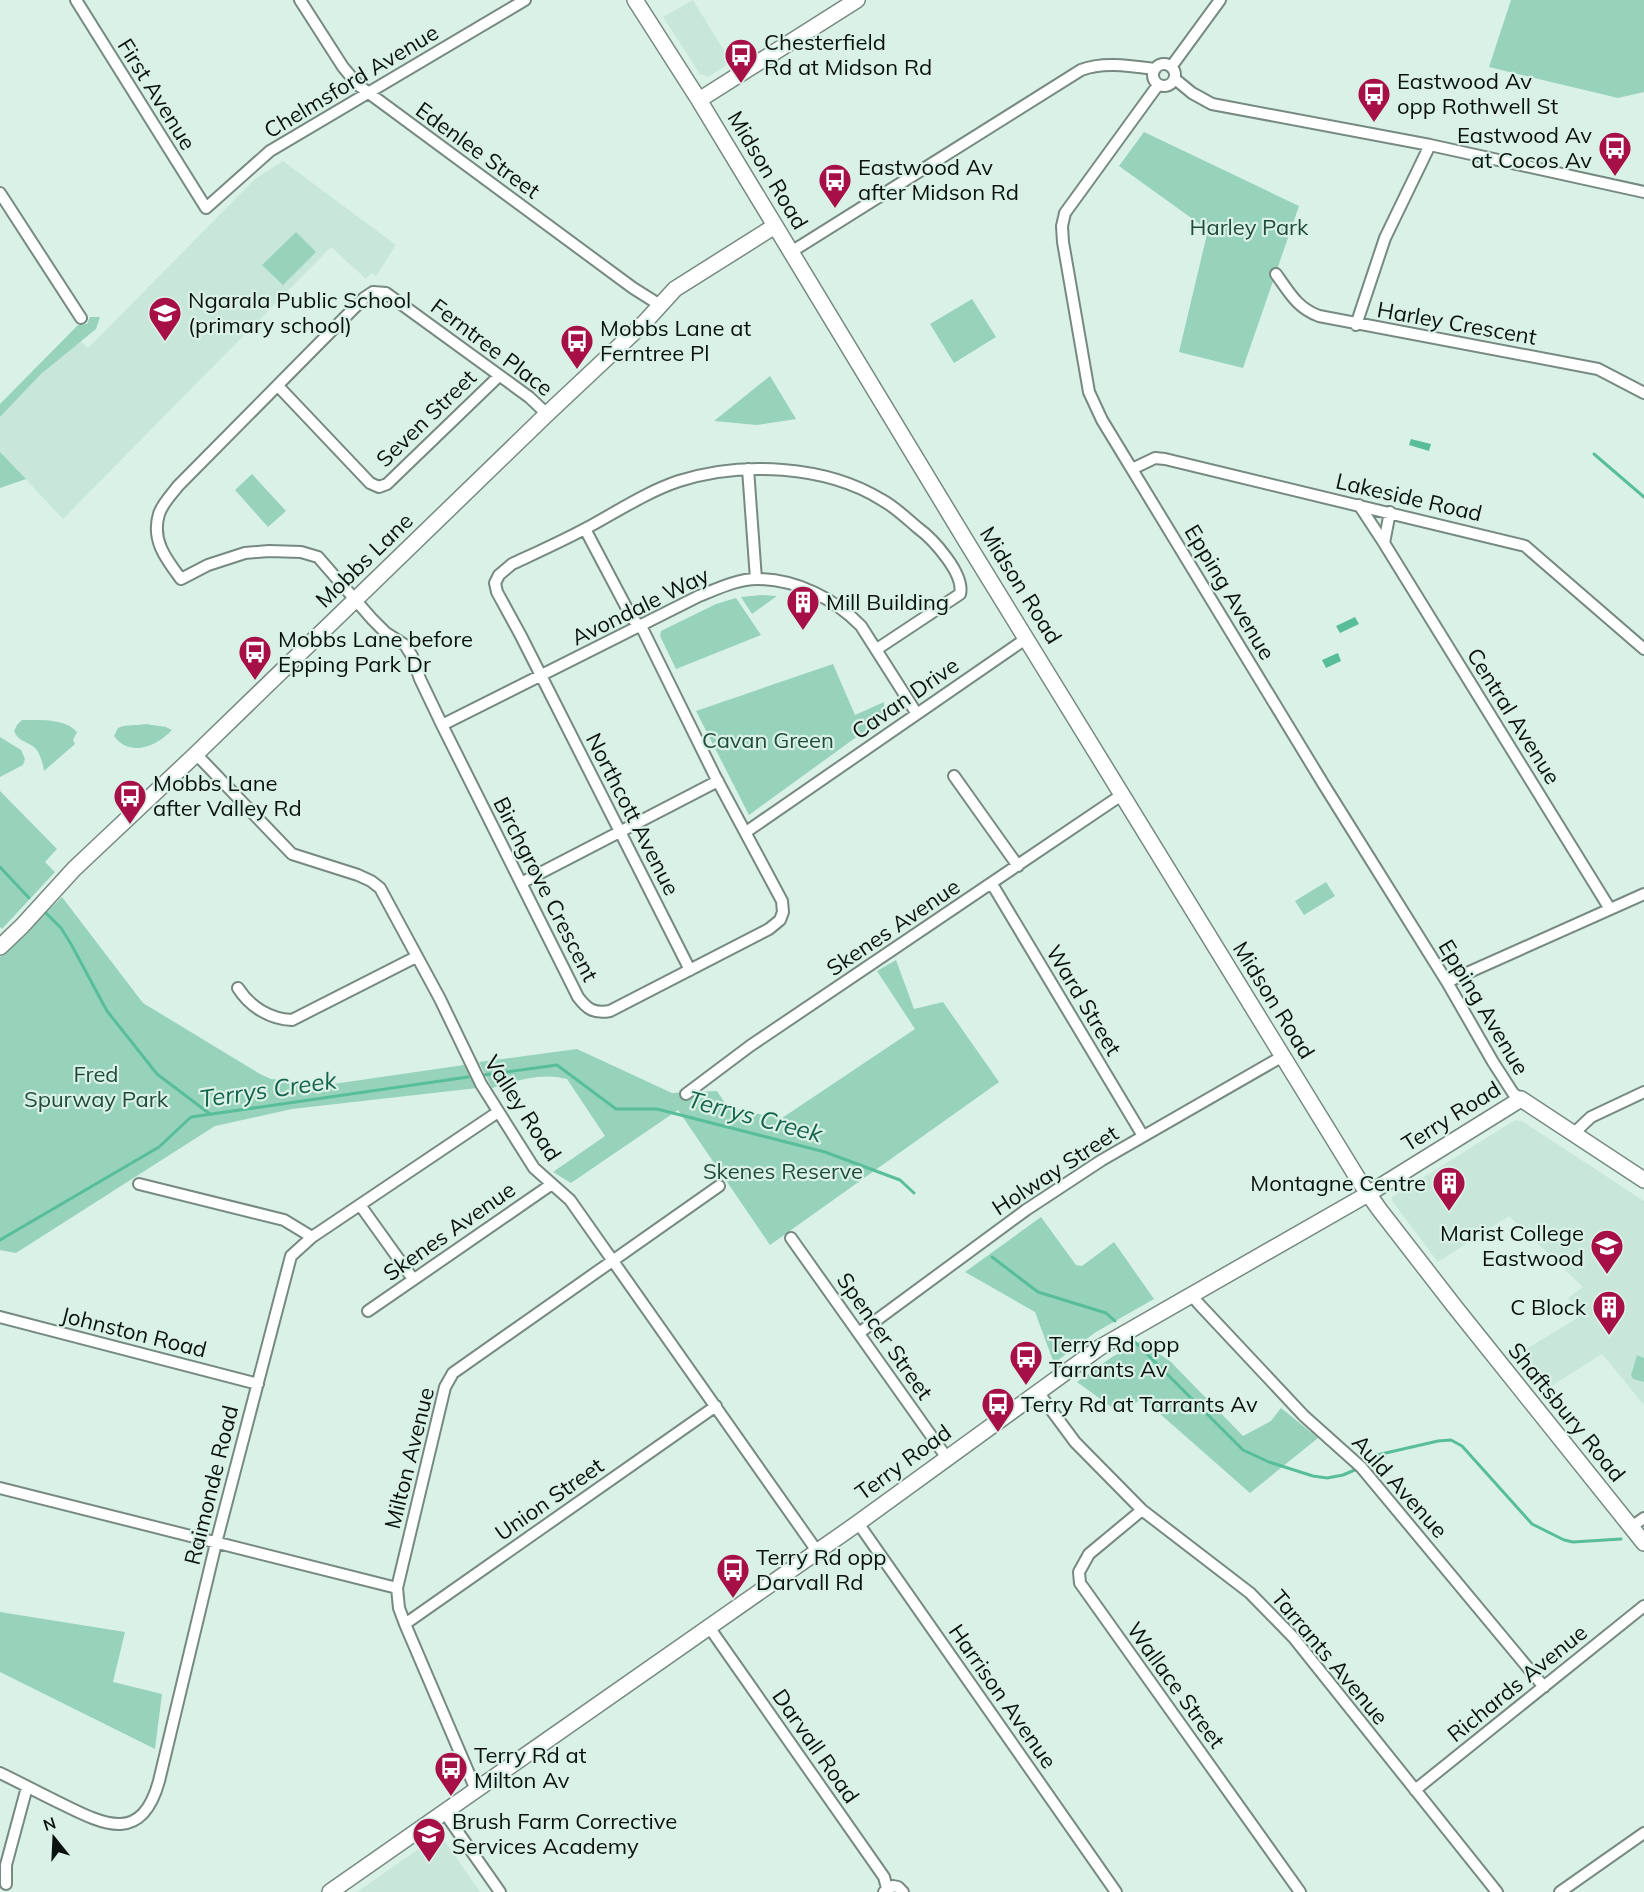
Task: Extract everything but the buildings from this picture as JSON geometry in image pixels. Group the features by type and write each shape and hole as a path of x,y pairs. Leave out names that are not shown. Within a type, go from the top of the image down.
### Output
{"street":[{"name":"First Avenue","path":"76,0 206,208"},
{"name":"Edenlee Street","path":"300,0 346,72 358,85 633,288 660,305"},
{"name":"Chelmsford Avenue","path":"206,208 270,151 525,0"},
{"name":"Midson Road","path":"635,0 699,100 1368,1194"},
{"path":"699,100 857,0"},
{"path":"1171,67 1220,0"},
{"path":"791,252 1081,70 1101,65 1155,69 1164,64 1175,72 1174,79 1168,86 1158,85 1153,80 1155,69"},
{"path":"1174,79 1192,93 1212,104 1430,145 1644,192"},
{"name":"Epping Avenue","path":"1158,85 1065,213 1062,226 1089,392 1098,413 1324,785 1447,982 1513,1093 1521,1099"},
{"path":"1356,325 1385,238 1430,145"},
{"path":"1631,189 1644,183"},
{"path":"0,193 81,318"},
{"name":"Mobbs Lane","path":"0,947 74,869 645,322 675,289 775,226"},
{"name":"Harley Crescent","path":"1276,274 1305,311 1319,316 1356,325 1598,369 1644,393"},
{"name":"Ferntree Place","path":"356,600 318,557 301,552 269,550 244,553 208,565 181,579 163,555 157,535 159,512 178,486 364,298 373,292 386,292 529,397 547,414"},
{"name":"Seven Street","path":"278,386 370,483 379,487 387,484 499,376"},
{"name":"Lakeside Road","path":"1132,469 1155,458 1165,459 1525,546 1644,649"},
{"path":"748,469 756,579"},
{"path":"585,529 678,481 711,473 748,469 797,471 849,485 882,500 924,532 942,552 962,587 960,594 877,649"},
{"name":"Central Avenue","path":"1359,505 1610,909"},
{"path":"1384,543 1390,512"},
{"name":"Birchgrove Crescent","path":"356,600 386,633 405,645 412,656 420,679 442,725 578,997 586,1008 600,1013 610,1011 757,936 780,920 783,912 782,902 746,832 639,626 632,618 585,529"},
{"name":"Northcott Avenue","path":"585,529 512,564 499,575 495,583 496,592 690,970"},
{"name":"Avondale Way","path":"442,725 699,596 725,586 756,579 790,584 830,600 850,614 877,649 917,714"},
{"name":"Cavan Drive","path":"746,832 1027,638"},
{"name":"Valley Road","path":"196,754 292,854 358,875 380,888 440,999 474,1073 534,1168 570,1200 817,1551"},
{"path":"954,776 1017,866"},
{"path":"521,883 718,781"},
{"name":"Skenes Avenue","path":"686,1094 750,1046 1123,794"},
{"name":"Ward Street","path":"992,884 1143,1136"},
{"path":"1447,982 1644,894"},
{"path":"238,988 246,1000 265,1013 278,1019 292,1020 416,957"},
{"name":"Holway Street","path":"859,1333 1026,1210 1143,1136 1283,1056"},
{"path":"1574,1134 1591,1117 1644,1092"},
{"path":"1521,1099 1644,1180"},
{"name":"Terry Road","path":"330,1892 858,1523 1099,1348 1368,1194 1521,1099"},
{"name":"Raimonde Road","path":"0,1773 97,1821 116,1825 134,1820 147,1811 159,1781 216,1543 291,1256 312,1237 498,1112"},
{"path":"139,1184 284,1220 312,1237"},
{"name":"Skenes Avenue","path":"368,1311 552,1184"},
{"name":"Milton Avenue","path":"476,1790 405,1624 399,1608 397,1588 445,1387 453,1373 719,1186"},
{"name":"Shaftsbury Road","path":"1368,1194 1447,1298 1644,1543"},
{"path":"360,1205 413,1279"},
{"name":"Spencer Street","path":"791,1238 947,1458"},
{"name":"Auld Avenue","path":"1192,1295 1304,1416 1361,1467 1544,1687"},
{"name":"Johnston Road","path":"0,1317 258,1384"},
{"name":"Tarrants Avenue","path":"1038,1392 1075,1443 1142,1510 1250,1593 1293,1638 1497,1892"},
{"name":"Union Street","path":"405,1624 716,1406"},
{"path":"0,1488 397,1588"},
{"name":"Wallace Street","path":"1142,1510 1089,1554 1079,1572 1084,1592 1300,1892"},
{"path":"1631,1527 1644,1518"},
{"name":"Harrison Avenue","path":"858,1523 1116,1892"},
{"name":"Richards Avenue","path":"1415,1790 1644,1606"},
{"name":"Darvall Road","path":"710,1627 884,1877 886,1890"},
{"path":"6,1884 6,1865 27,1787"},
{"path":"444,1812 500,1892"},
{"path":"1560,1892 1644,1833"},
{"path":"886,1890 897,1887 903,1892"}],"shaded area":[{"path":"693,0 731,62 708,77 700,74 663,17"},
{"name":"Ngarala Public School (primary school)","path":"283,161 396,245 376,276 371,273 366,279 331,247 63,519 0,452 0,417 76,337 88,348 255,179"},
{"path":"1411,439 1431,444 1429,451 1409,445"},
{"path":"1355,617 1359,624 1340,633 1336,626"},
{"path":"1338,653 1341,661 1326,668 1322,660"},
{"name":"Marist College Eastwood","path":"1515,1120 1522,1121 1644,1201 1644,1405 1602,1354 1542,1392 1513,1357 1581,1316 1568,1298 1583,1287 1509,1216 1438,1262 1392,1201 1392,1197"},
{"name":"Brush Farm Corrective Services Academy","path":"440,1834 480,1892 357,1892"}],"green space":[{"path":"1511,0 1644,0 1644,92 1618,98 1489,67"},
{"name":"Harley Park","path":"1144,132 1299,206 1243,368 1179,352 1208,230 1119,166"},
{"path":"296,232 316,252 283,285 262,265"},
{"path":"972,299 996,337 954,363 930,324"},
{"path":"90,317 100,317 96,329 41,374 0,417 0,404 78,325 87,324"},
{"path":"770,376 796,419 757,425 714,421"},
{"path":"0,452 26,479 0,488"},
{"path":"252,474 286,511 268,527 235,490"},
{"path":"777,596 752,614 741,597"},
{"path":"736,598 761,635 676,669 660,636 661,631 716,604"},
{"name":"Cavan Green","path":"833,664 855,715 884,702 884,717 749,815 696,711"},
{"path":"22,720 66,724 77,732 73,740 75,744 44,771 36,749 20,739 14,731"},
{"path":"146,724 172,730 151,745 135,748 120,743 114,736 118,728"},
{"path":"0,737 21,750 25,759 23,765 0,777"},
{"path":"0,791 57,849 45,862 55,872 2,929 0,927"},
{"path":"1326,882 1335,896 1304,915 1295,901"},
{"name":"Fred Spurway Park","path":"62,897 143,1003 260,1074 271,1079 333,1084 464,1065 477,1088 292,1109 215,1126 16,1253 0,1250 0,957"},
{"name":"Skenes Reserve","path":"896,960 914,1009 943,1002 999,1082 770,1245 678,1110 571,1183 553,1172 605,1136 567,1079 538,1077 492,1088 479,1062 577,1049 672,1093 717,1091 729,1109 782,1118 915,1029 877,971"},
{"path":"1041,1217 1076,1265 1082,1266 1114,1242 1154,1299 1096,1332 1054,1363 1035,1312 965,1272"},
{"path":"1141,1341 1171,1362 1243,1436 1271,1421 1281,1408 1318,1438 1250,1493 1142,1398 1121,1414 1077,1382 1112,1357"},
{"path":"1637,1355 1644,1358 1644,1382 1633,1379 1631,1375"},
{"path":"0,1612 125,1632 113,1682 162,1694 155,1749 0,1672"}],"waterway":[{"path":"1594,454 1644,497"},
{"path":"0,867 29,898"},
{"path":"46,913 61,928 71,944 107,1011 157,1074 210,1114"},
{"name":"Terrys Creek","path":"484,1075 557,1065 616,1109 657,1109 825,1152 900,1180 914,1193"},
{"name":"Terrys Creek","path":"0,1240 159,1147 191,1117 468,1077"},
{"name":"Terrys Creek","path":"992,1257 1038,1292 1106,1313 1115,1321"},
{"name":"Terrys Creek","path":"1135,1342 1243,1450 1269,1462 1313,1476 1327,1478 1357,1469"},
{"name":"Terrys Creek","path":"1365,1464 1377,1455 1451,1440 1462,1446 1532,1524 1573,1542 1621,1539"}],"place":[{"name":"Chesterfield Rd at Midson Rd","path":"741,84"},
{"name":"Eastwood Av opp Rothwell St","path":"1374,123"},
{"name":"Eastwood Av at Cocos Av","path":"1615,177"},
{"name":"Eastwood Av after Midson Rd","path":"835,209"},
{"name":"Ngarala Public School (primary school)","path":"165,342"},
{"name":"Mobbs Lane at Ferntree Pl","path":"577,370"},
{"name":"Mill Building","path":"803,631"},
{"name":"Mobbs Lane before Epping Park Dr","path":"255,681"},
{"name":"Mobbs Lane after Valley Rd","path":"130,825"},
{"name":"Montagne Centre","path":"1449,1212"},
{"name":"Marist College Eastwood","path":"1607,1275"},
{"name":"C Block","path":"1609,1336"},
{"name":"Terry Rd opp Tarrants Av","path":"1026,1386"},
{"name":"Terry Rd at Tarrants Av","path":"998,1433"},
{"name":"Terry Rd opp Darvall Rd","path":"733,1599"},
{"name":"Terry Rd at Milton Av","path":"451,1797"},
{"name":"Brush Farm Corrective Services Academy","path":"429,1863"}]}
